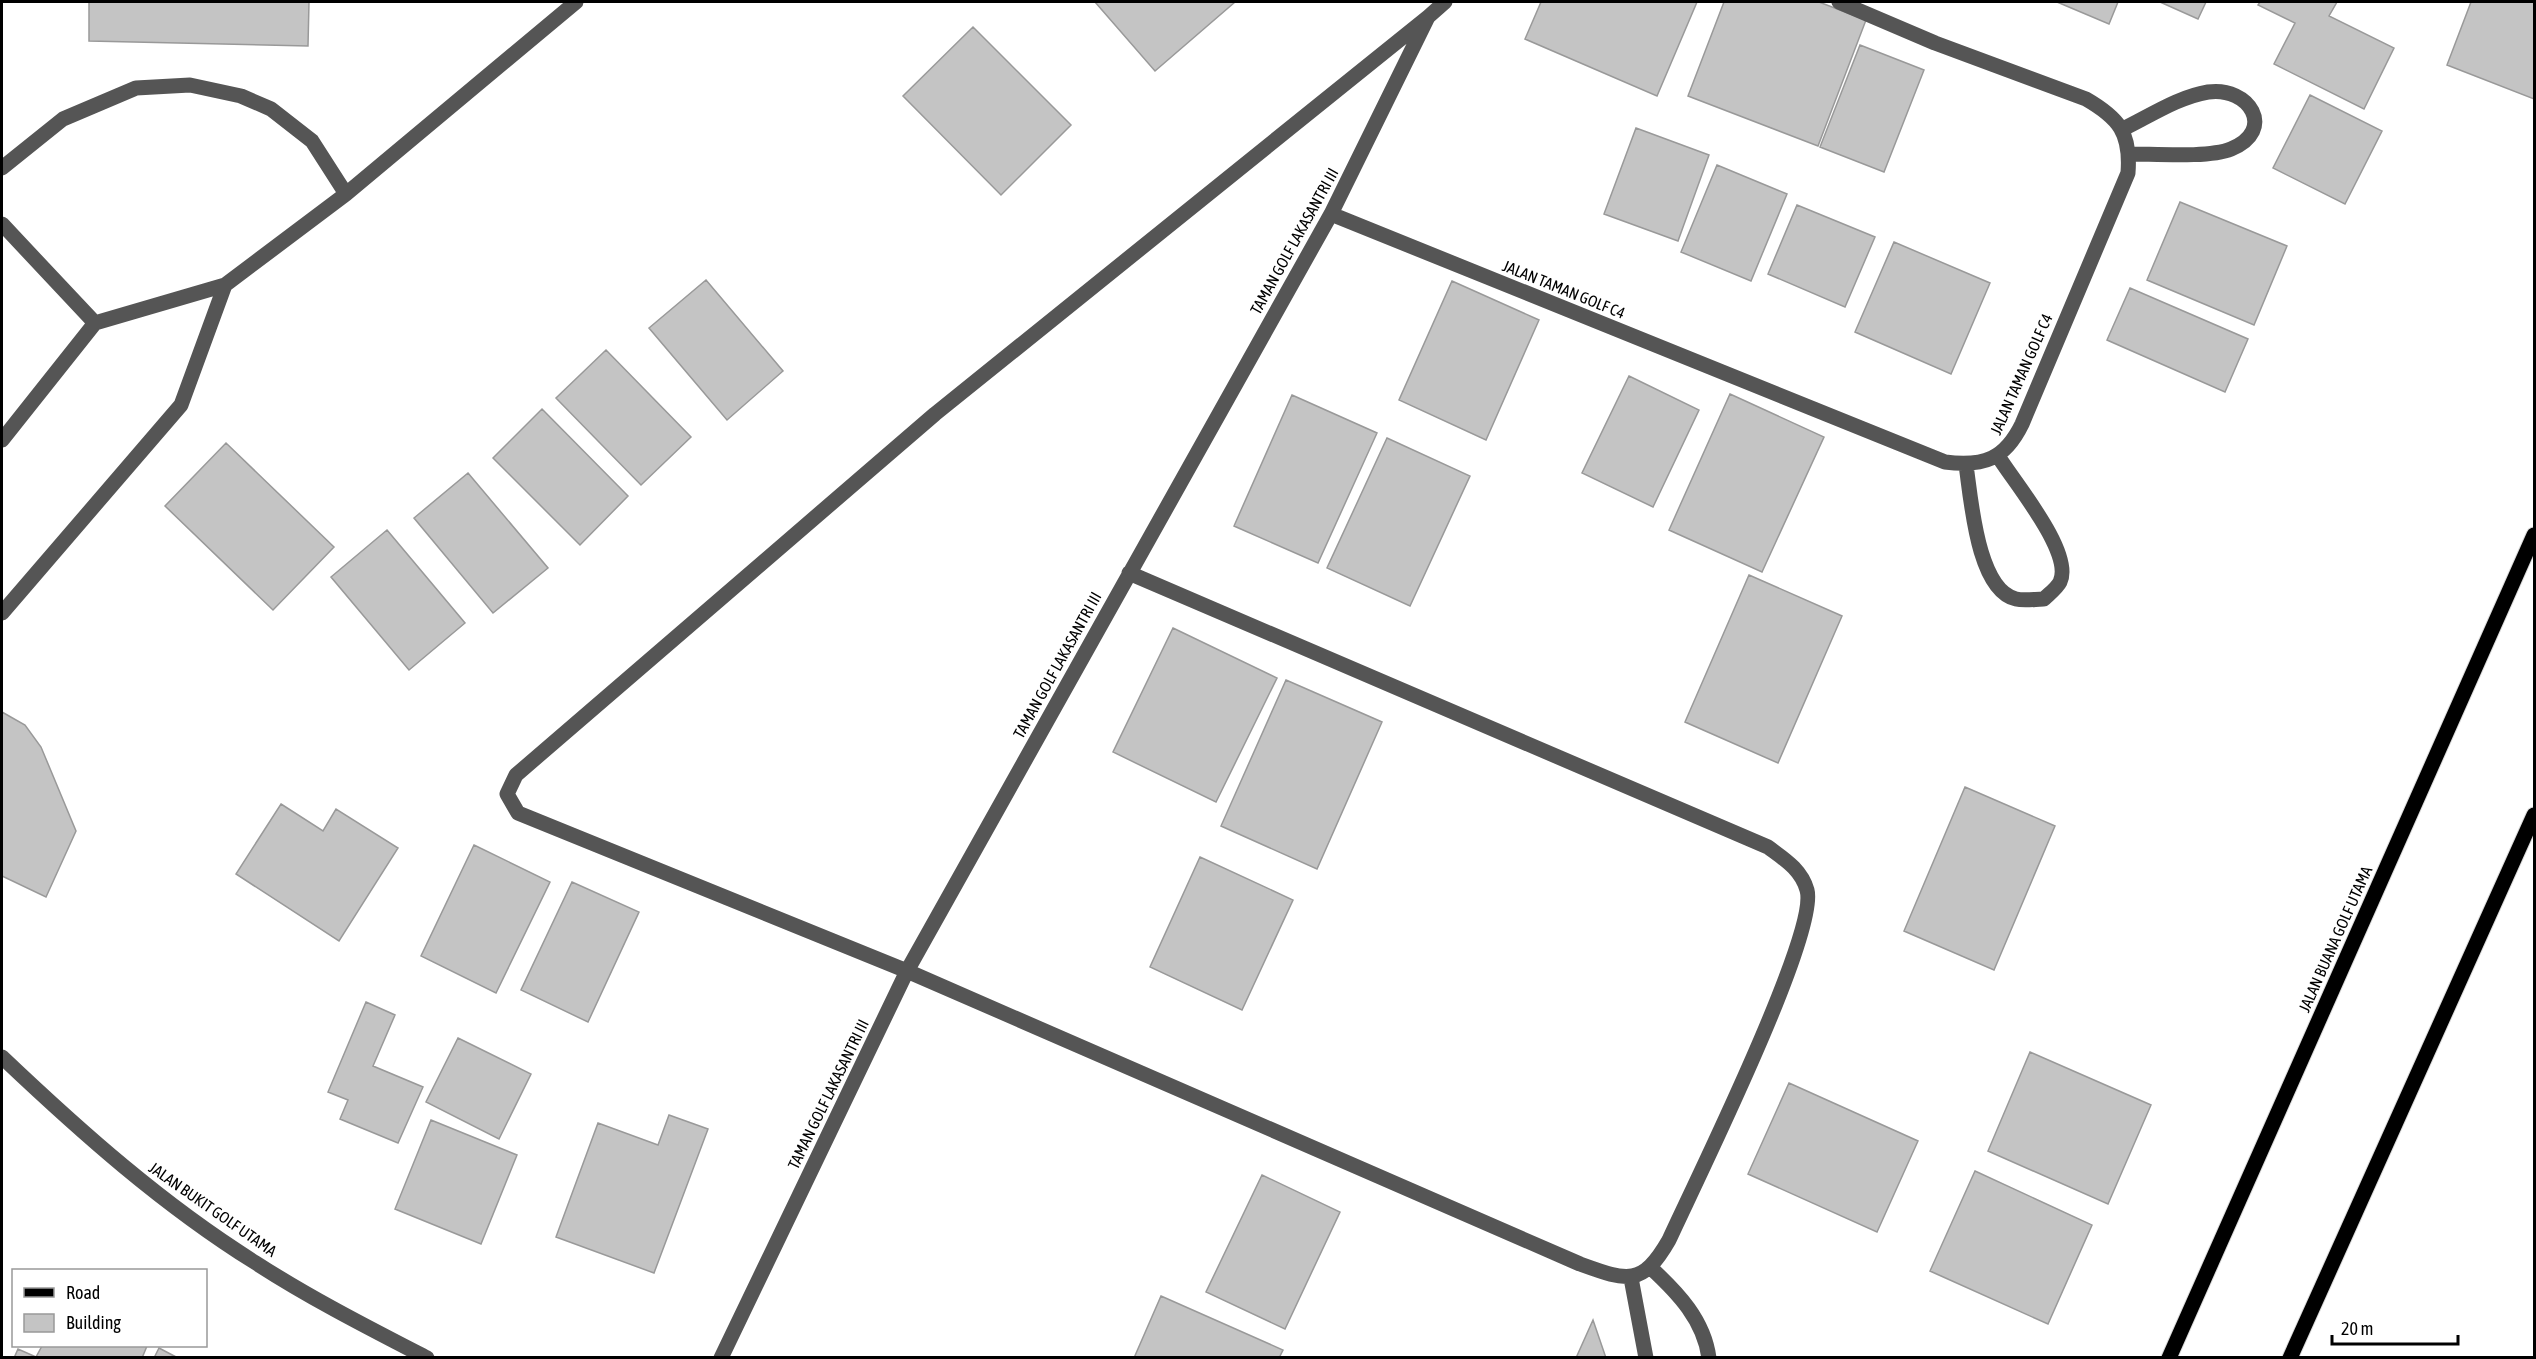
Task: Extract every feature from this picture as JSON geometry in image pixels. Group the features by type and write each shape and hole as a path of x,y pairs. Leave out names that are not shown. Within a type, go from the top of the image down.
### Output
{"main road":[{"name":"JALAN BUANA GOLF UTAMA","path":"2169,1358 2535,535"},
{"path":"2290,1358 2535,815"}],"street":[{"path":"2,440 94,323 225,285 346,194 576,2"},
{"name":"TAMAN GOLF LAKASANTRI III","path":"721,1358 907,971 1331,214 1428,17 1445,2"},
{"path":"1839,2 1935,43 2086,99 2106,111 2123,129 2180,100 2209,92 2242,99 2252,107 2256,117 2254,128 2244,142 2230,150 2213,153 2130,154"},
{"path":"1129,573 1768,847 1796,867 1807,891 1806,919 1764,1033 1669,1240 1651,1268 1631,1278 1609,1275 1580,1264 907,971 518,813 507,794 516,775 935,414 1428,17"},
{"path":"2,168 63,119 136,88 190,85 241,96 271,109 312,141 346,194"},
{"name":"JALAN TAMAN GOLF C4","path":"1331,214 1945,462 1966,465 1998,456 2012,444 2022,424 2128,173 2130,154 2123,129"},
{"path":"2,224 94,323"},
{"path":"2,613 180,405 225,285"},
{"path":"1966,465 1975,526 1985,564 1997,589 2016,599 2044,599 2060,582 2062,564 2055,543 1998,456"},
{"name":"JALAN BUKIT GOLF UTAMA","path":"2,1057 64,1116 160,1196 256,1263 427,1358"},
{"path":"1651,1268 1675,1291 1694,1317 1706,1339 1708,1358"},
{"path":"1631,1278 1646,1358"}],"building":[{"path":"89,2 309,2 308,46 89,41"},
{"path":"1095,2 1235,2 1155,71"},
{"path":"1541,2 1697,2 1657,96 1525,39"},
{"path":"1724,2 1819,2 1866,20 1818,146 1688,96"},
{"path":"2057,2 2118,2 2109,24"},
{"path":"2160,2 2206,2 2198,19"},
{"path":"2260,2 2337,2 2329,16 2394,48 2364,109 2274,64 2295,23 2258,5"},
{"path":"2471,2 2534,2 2534,99 2447,65"},
{"path":"973,27 1071,125 1001,195 903,96"},
{"path":"1860,45 1924,70 1884,172 1820,147"},
{"path":"2310,95 2382,131 2345,204 2273,168"},
{"path":"1636,128 1709,155 1678,241 1604,214"},
{"path":"1717,165 1787,194 1751,281 1681,252"},
{"path":"2180,202 2287,246 2254,325 2147,280"},
{"path":"1797,205 1875,237 1845,307 1768,274"},
{"path":"1894,242 1990,283 1951,374 1855,332"},
{"path":"706,280 783,371 727,420 649,328"},
{"path":"1452,281 1539,320 1486,440 1399,400"},
{"path":"2130,288 2248,339 2225,392 2107,340"},
{"path":"606,350 691,437 641,485 556,398"},
{"path":"1629,376 1699,410 1653,507 1582,473"},
{"path":"1730,394 1824,437 1762,572 1669,530"},
{"path":"1292,395 1377,433 1318,563 1234,526"},
{"path":"542,409 628,496 580,545 493,458"},
{"path":"1387,438 1470,476 1410,606 1327,568"},
{"path":"226,443 334,547 273,610 165,506"},
{"path":"468,473 548,568 493,613 414,518"},
{"path":"387,530 465,623 409,670 331,577"},
{"path":"1749,575 1842,616 1778,763 1685,722"},
{"path":"1173,628 1277,678 1216,802 1113,752"},
{"path":"1286,680 1382,722 1317,869 1221,826"},
{"path":"2,712 25,725 41,747 76,831 46,897 2,876"},
{"path":"1965,787 2055,826 1994,970 1904,931"},
{"path":"281,804 323,831 336,809 398,848 339,941 236,874"},
{"path":"474,845 550,882 496,993 421,956"},
{"path":"1200,857 1293,900 1242,1010 1150,967"},
{"path":"572,882 639,912 588,1022 521,990"},
{"path":"366,1002 395,1015 373,1066 423,1087 398,1143 340,1119 348,1100 328,1092"},
{"path":"458,1038 531,1074 499,1139 426,1102"},
{"path":"2030,1052 2151,1105 2108,1204 1988,1151"},
{"path":"1789,1083 1918,1141 1877,1232 1748,1174"},
{"path":"669,1115 708,1129 654,1273 556,1237 598,1123 658,1145"},
{"path":"431,1120 517,1155 481,1244 395,1209"},
{"path":"1975,1171 2092,1225 2048,1324 1930,1271"},
{"path":"1262,1175 1340,1212 1285,1329 1206,1292"},
{"path":"1161,1296 1283,1350 1279,1358 1134,1358"},
{"path":"1593,1320 1606,1358 1576,1358"},
{"path":"41,1347 147,1347 142,1358 14,1358 18,1349 36,1357"},
{"path":"159,1348 178,1358 154,1358"}]}
